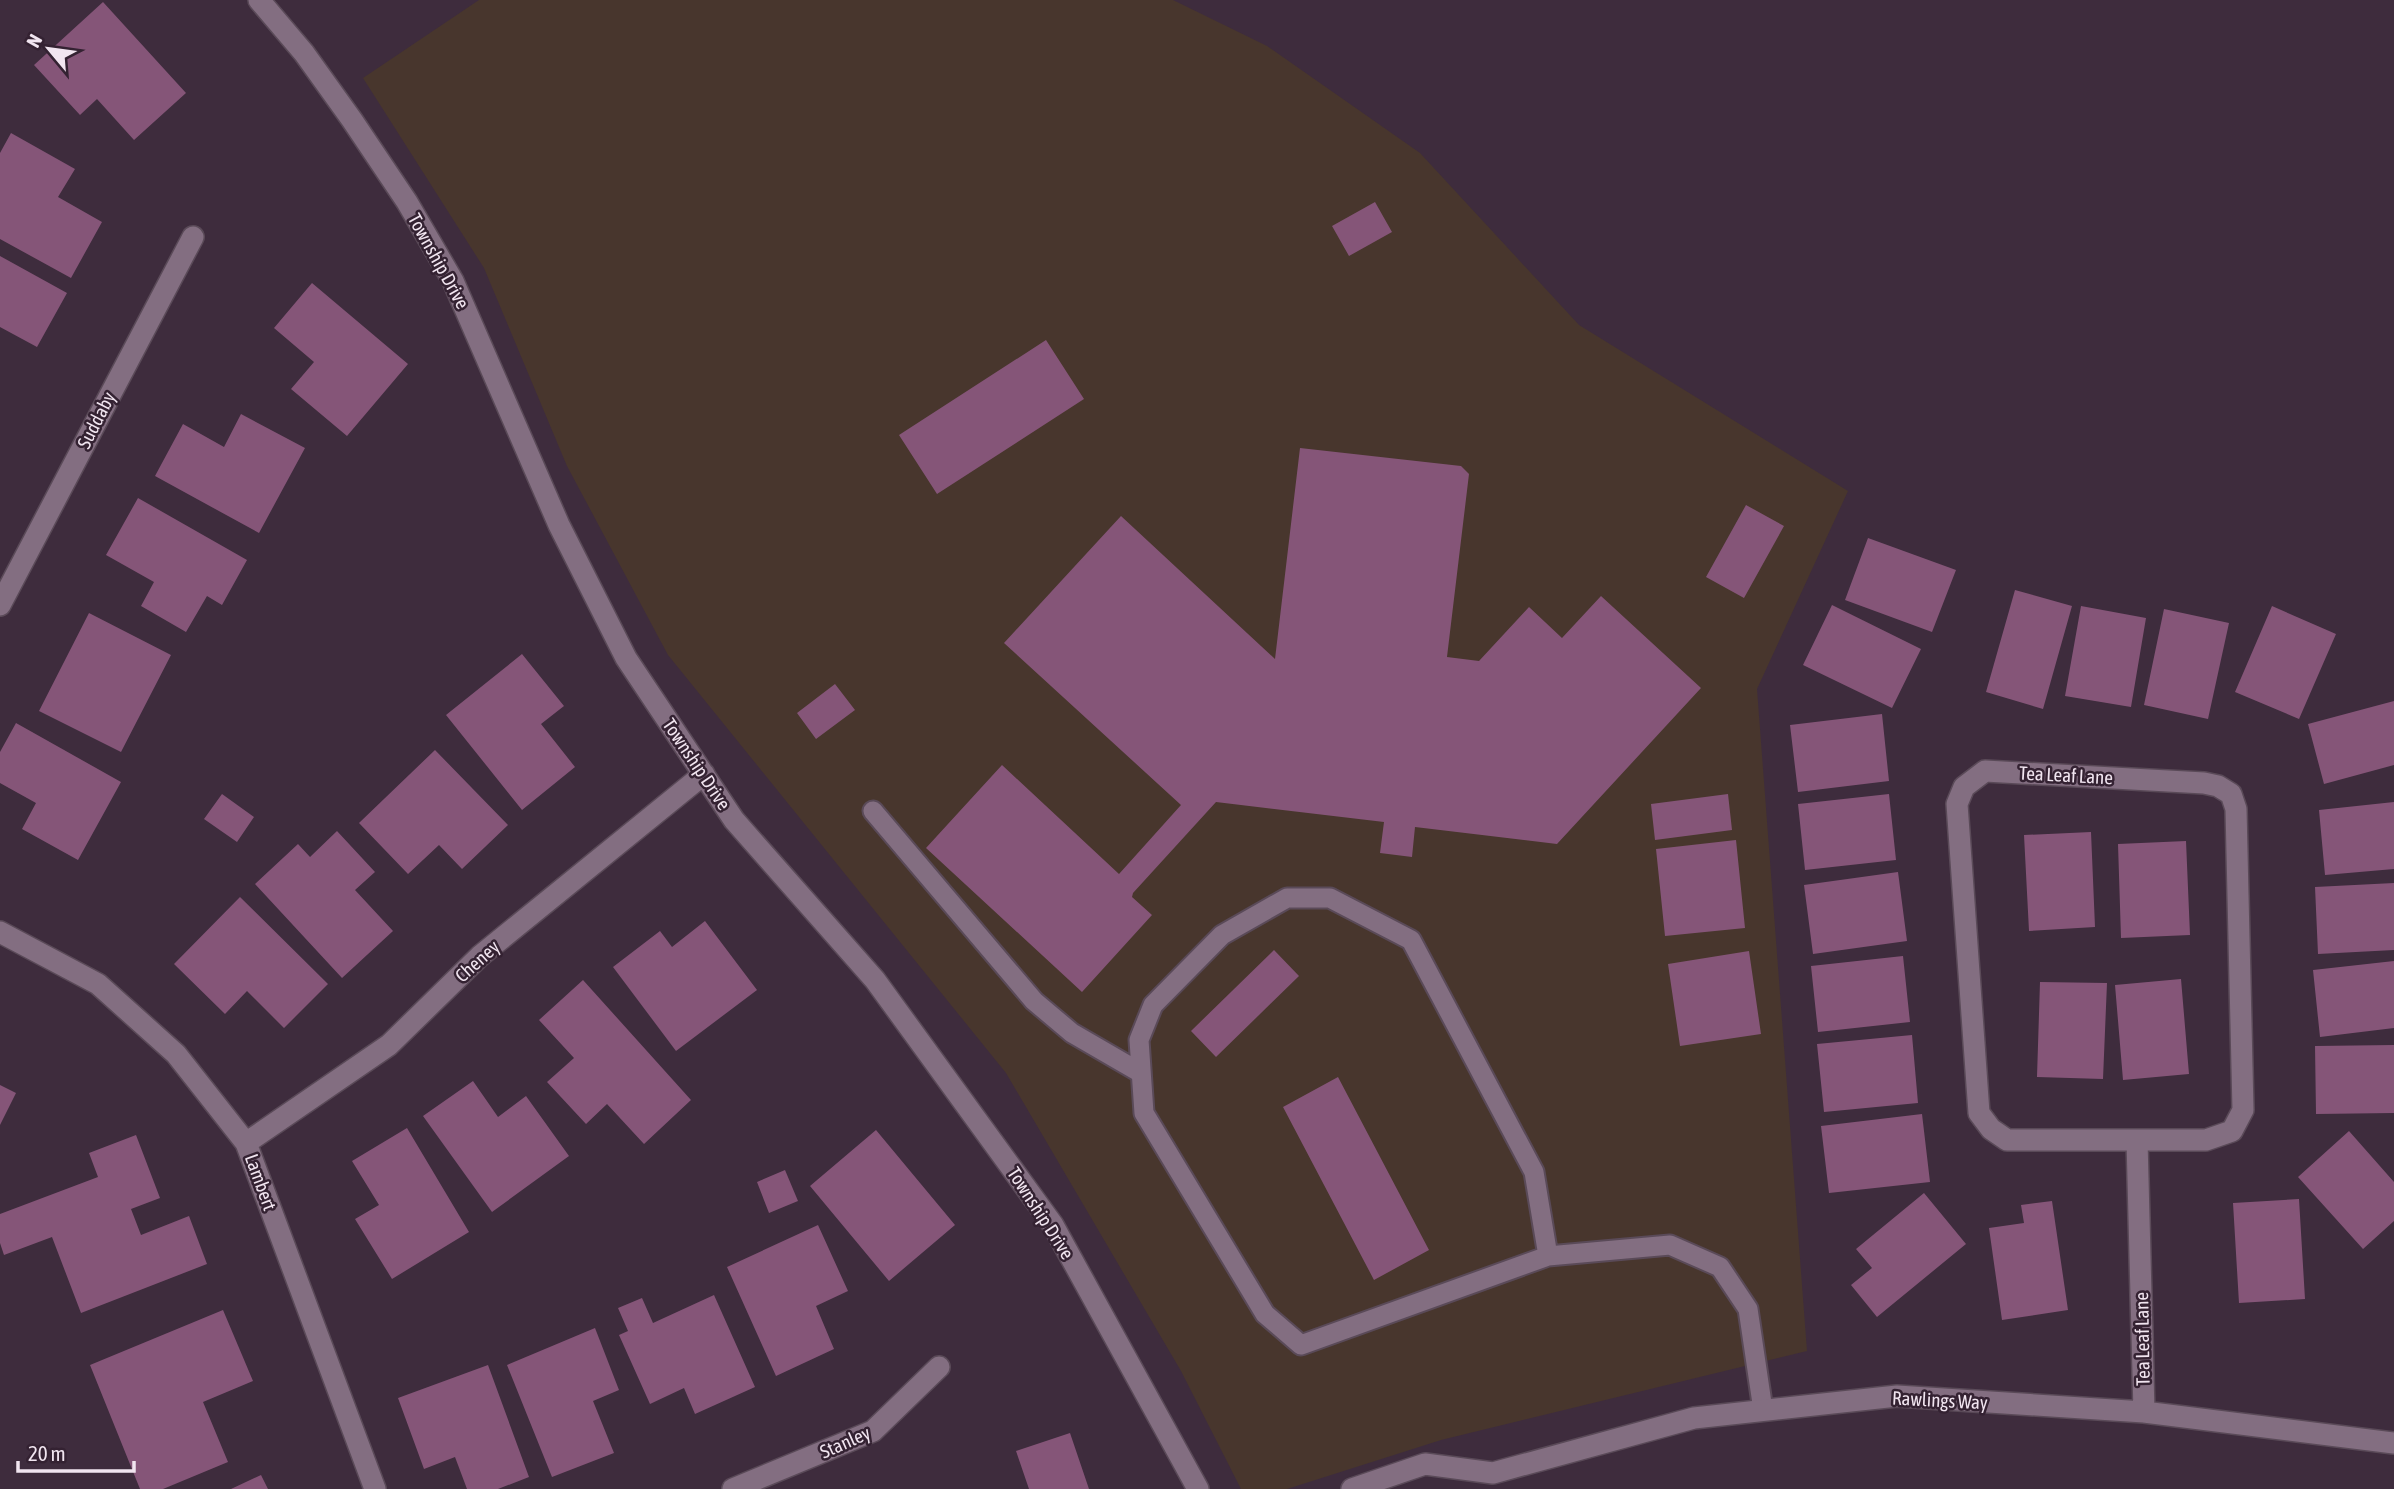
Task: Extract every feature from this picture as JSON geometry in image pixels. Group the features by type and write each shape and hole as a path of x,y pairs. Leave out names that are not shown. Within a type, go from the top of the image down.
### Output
{"street":[{"name":"Township Drive","path":"259,0 304,53 352,120 407,202 453,281 559,525 626,658 734,820 874,980 1053,1225 1198,1489"},
{"name":"Suddaby","path":"0,605 194,237"},
{"name":"Tea Leaf Lane","path":"1985,771 2204,783 2218,786 2231,794 2236,809 2243,1111 2232,1131 2206,1140 2137,1140 2007,1140 1992,1129 1979,1113 1957,804 1964,787 1985,771"},
{"name":"Cheney","path":"246,1143 389,1045 480,956 704,774"},
{"name":"Lambert","path":"0,932 98,984 176,1054 246,1143 375,1489"},
{"name":"Tea Leaf Lane","path":"2137,1140 2144,1412"},
{"name":"Stanley","path":"733,1489 873,1431 939,1367"},
{"name":"Rawlings Way","path":"1352,1489 1425,1464 1487,1481 1694,1418 1897,1396 2144,1412 2394,1443"}],"lane":[{"path":"873,811 1034,1001 1072,1033 1141,1073"},
{"path":"1548,1256 1534,1172 1411,940 1330,898 1287,898 1222,935 1153,1005 1139,1040 1144,1113 1265,1314 1301,1345 1548,1256 1670,1245 1720,1267 1748,1309 1763,1410"}],"shaded area":[{"path":"479,0 1173,0 1267,46 1420,153 1579,325 1848,491 1757,689 1807,1351 1441,1440 1287,1489 1241,1489 1181,1371 1006,1073 668,655 567,466 484,268 363,78"}],"building":[{"path":"103,2 186,93 134,140 97,99 80,115 34,65"},
{"path":"11,133 75,169 58,197 102,222 71,278 0,239 0,153"},
{"path":"1375,202 1392,232 1349,256 1332,226"},
{"path":"0,256 67,293 37,347 0,327"},
{"path":"312,283 408,364 347,436 291,389 314,362 274,328"},
{"path":"1046,340 1084,399 937,494 899,435"},
{"path":"241,414 305,448 259,533 155,476 183,424 224,447"},
{"path":"1300,448 1461,466 1469,474 1447,657 1479,661 1529,607 1562,638 1601,596 1701,688 1557,844 1415,827 1412,857 1380,853 1384,822 1216,802 1133,893 1132,897 1152,915 1082,992 926,848 1002,765 1119,874 1181,805 1004,643 1121,516 1275,659"},
{"path":"138,498 247,560 222,605 207,596 186,632 141,606 154,582 106,555"},
{"path":"1746,505 1784,526 1744,598 1706,577"},
{"path":"1868,538 1956,570 1932,632 1845,600"},
{"path":"2015,590 2072,606 2043,709 1986,692"},
{"path":"1832,605 1921,649 1892,708 1803,665"},
{"path":"2081,606 2146,618 2131,707 2065,696"},
{"path":"2272,606 2336,634 2299,719 2235,692"},
{"path":"2164,609 2229,623 2208,719 2144,705"},
{"path":"89,613 171,655 121,752 39,711"},
{"path":"522,654 564,706 541,724 575,767 522,810 446,715"},
{"path":"835,684 855,710 816,739 797,713"},
{"path":"2394,701 2394,765 2324,784 2308,724"},
{"path":"1882,714 1889,781 1798,792 1790,725"},
{"path":"16,723 121,782 78,860 22,829 36,803 0,783 0,752"},
{"path":"435,750 508,825 462,869 439,845 408,874 359,823"},
{"path":"222,794 254,817 237,842 204,819"},
{"path":"1728,794 1732,830 1655,840 1651,804"},
{"path":"1889,794 1896,860 1805,870 1798,804"},
{"path":"2394,802 2394,869 2325,875 2319,810"},
{"path":"337,831 375,872 355,890 393,931 342,978 255,884 298,844 310,857"},
{"path":"2091,832 2095,927 2029,931 2024,835"},
{"path":"1736,840 1745,928 1665,936 1656,849"},
{"path":"2186,841 2190,935 2121,938 2118,844"},
{"path":"1898,872 1907,941 1813,954 1804,885"},
{"path":"2394,883 2394,950 2318,954 2315,887"},
{"path":"240,897 328,984 284,1028 247,991 225,1014 174,964"},
{"path":"705,921 757,990 676,1051 613,967 660,931 672,947"},
{"path":"1274,950 1299,976 1216,1057 1191,1031"},
{"path":"1749,951 1761,1034 1680,1046 1668,964"},
{"path":"1903,956 1910,1022 1818,1032 1811,966"},
{"path":"2394,961 2394,1028 2320,1037 2313,970"},
{"path":"2181,979 2189,1074 2123,1080 2115,985"},
{"path":"583,980 691,1100 644,1144 607,1104 586,1124 547,1082 574,1058 539,1020"},
{"path":"2040,982 2107,983 2103,1079 2037,1077"},
{"path":"1912,1035 1918,1103 1824,1112 1817,1044"},
{"path":"2394,1045 2394,1113 2316,1114 2315,1046"},
{"path":"1338,1077 1429,1250 1374,1280 1283,1107"},
{"path":"473,1081 498,1117 526,1096 569,1156 492,1212 423,1116"},
{"path":"0,1085 16,1093 0,1125"},
{"path":"1922,1114 1930,1182 1829,1193 1821,1126"},
{"path":"407,1128 469,1232 392,1279 355,1219 379,1205 352,1161"},
{"path":"876,1130 955,1225 889,1281 810,1186"},
{"path":"2349,1131 2394,1182 2394,1221 2363,1249 2298,1177"},
{"path":"136,1135 160,1198 131,1209 141,1235 189,1216 207,1264 81,1313 52,1237 4,1255 0,1243 0,1214 98,1177 89,1153"},
{"path":"785,1170 798,1201 769,1213 757,1182"},
{"path":"1924,1193 1966,1244 1877,1317 1851,1285 1872,1268 1856,1249"},
{"path":"2299,1199 2305,1299 2239,1303 2233,1203"},
{"path":"2052,1201 2068,1310 2002,1320 1989,1228 2024,1223 2021,1205"},
{"path":"818,1225 848,1291 816,1306 834,1349 776,1376 727,1267"},
{"path":"714,1295 755,1387 695,1414 684,1388 650,1404 619,1335 628,1331 618,1308 642,1298 653,1323"},
{"path":"223,1310 253,1381 203,1402 228,1462 163,1489 140,1489 90,1365"},
{"path":"595,1328 619,1390 593,1401 614,1453 552,1477 507,1365"},
{"path":"488,1365 529,1477 498,1489 467,1489 455,1457 424,1469 398,1398"},
{"path":"1070,1433 1089,1489 1029,1489 1016,1451"},
{"path":"261,1475 268,1489 231,1489"}]}
